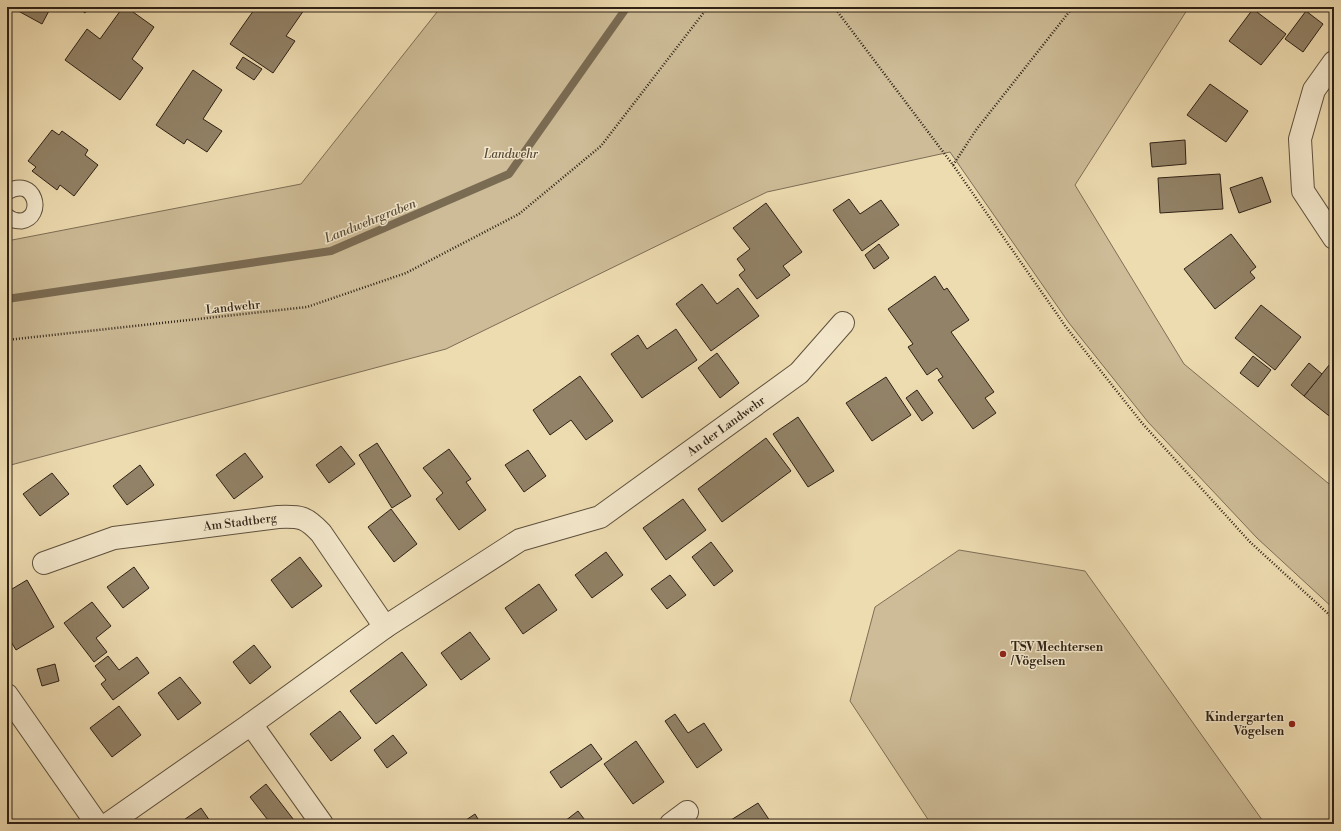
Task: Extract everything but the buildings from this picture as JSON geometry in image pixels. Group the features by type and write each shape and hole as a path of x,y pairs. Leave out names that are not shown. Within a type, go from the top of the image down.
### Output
{"street":[{"path":"1334,62 1314,90 1300,139 1303,191 1334,238"},
{"name":"An der Landwehr","path":"385,627 520,540 600,517 799,373 843,323"},
{"name":"Am Stadtberg","path":"44,563 114,538 296,516 309,520 321,533 385,627"},
{"path":"108,824 251,724 385,627"},
{"path":"7,695 97,824"},
{"path":"251,724 322,824"}],"lane":[{"path":"7,192 13,188 21,187 28,190 33,195 36,202 35,210 31,216 24,220 17,221 7,216"}],"path":[{"name":"Landwehr","path":"7,340 307,308 406,273 519,214 601,146 708,7"},
{"path":"834,7 953,165 1066,327 1142,423 1250,542 1334,619"},
{"path":"953,165 976,130 1073,7"}],"green space":[{"name":"Landwehr","path":"441,7 1189,7 1075,185 1184,364 1334,488 1334,609 1257,538 1148,422 1069,323 950,152 767,192 446,349 7,466 7,241 301,184"},
{"name":"TSV Mechtersen / Vögelsen","path":"959,550 1085,571 1265,824 931,824 850,701 875,607"}],"waterway":[{"name":"Landwehrgraben","path":"7,299 331,251 509,174 627,7"}],"place":[{"name":"TSV Mechtersen / Vögelsen","path":"1003,654"},
{"name":"Kindergarten Vögelsen","path":"1292,724"}]}
